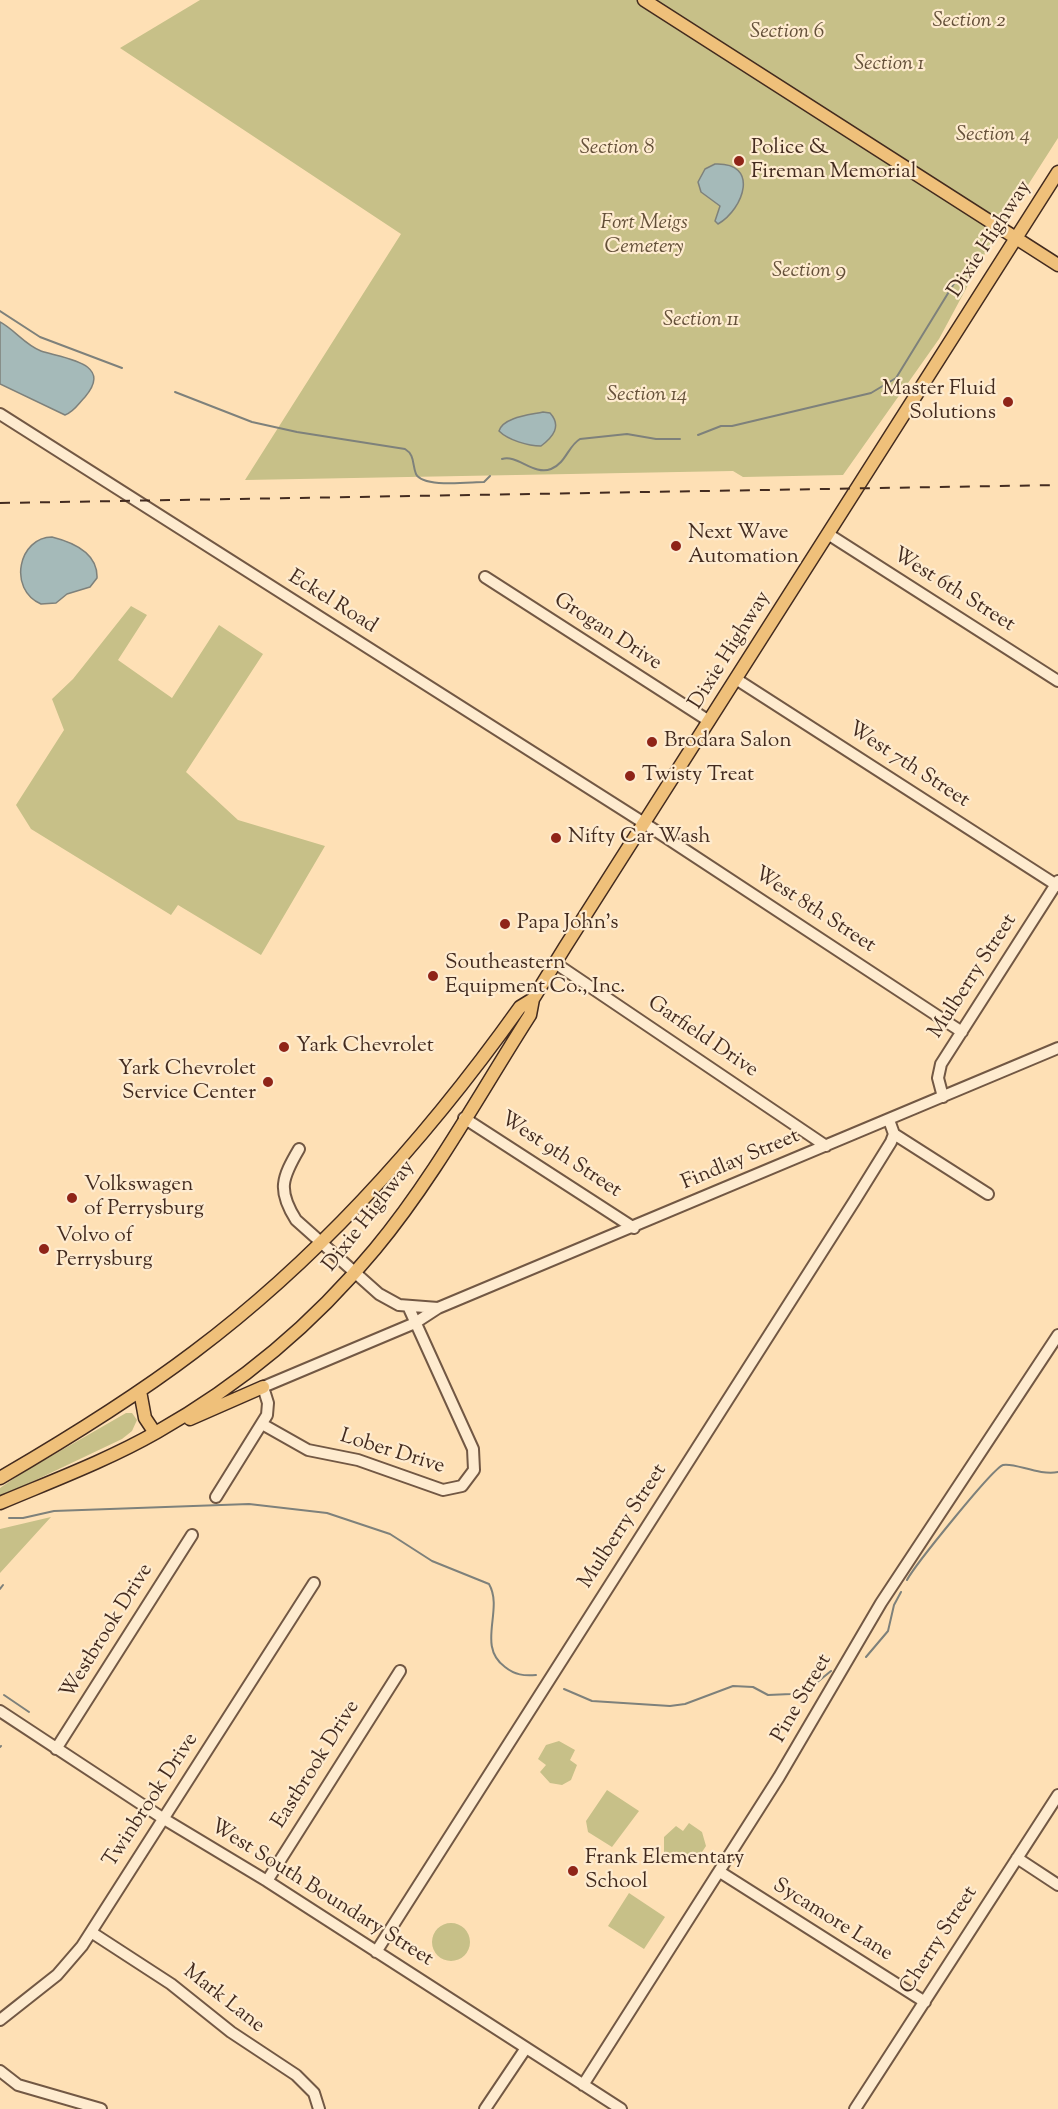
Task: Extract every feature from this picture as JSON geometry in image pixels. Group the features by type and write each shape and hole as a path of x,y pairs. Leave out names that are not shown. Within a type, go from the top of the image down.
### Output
{"main road":[{"path":"644,0 1058,265"},
{"name":"Dixie Highway","path":"0,1503 155,1433 221,1392 264,1360 316,1312 354,1273 398,1218 530,1015 533,999 555,963 1058,172"},
{"name":"Dixie Highway","path":"0,1478 140,1391 240,1316 321,1243 396,1165 461,1087 520,1007 533,999"},
{"path":"140,1391 145,1418 155,1433 263,1387"}],"street":[{"name":"Eckel Road","path":"0,414 644,823"},
{"name":"West 6th Street","path":"828,534 1058,681"},
{"name":"Grogan Drive","path":"485,577 709,721"},
{"name":"West 7th Street","path":"736,679 1057,884"},
{"name":"West 8th Street","path":"644,823 962,1032"},
{"name":"Mulberry Street","path":"943,1097 938,1071 1057,884"},
{"name":"Garfield Drive","path":"555,963 826,1146"},
{"name":"Findlay Street","path":"263,1387 415,1323 438,1308 634,1228 1058,1048"},
{"name":"West 9th Street","path":"464,1118 634,1228"},
{"path":"889,1120 894,1134 988,1194"},
{"name":"Mulberry Street","path":"376,1952 802,1286 894,1134"},
{"name":"Findlay Street","path":"298,1149 282,1183 284,1196 296,1220 379,1294 408,1306 438,1308"},
{"name":"Lober Drive","path":"262,1424 308,1450 358,1460 443,1491 462,1486 474,1470 473,1449 408,1306"},
{"name":"Pine Street","path":"583,2085 779,1777 881,1603 1058,1335"},
{"path":"216,1497 262,1424 268,1409 263,1387"},
{"name":"Westbrook Drive","path":"56,1749 192,1535"},
{"name":"Twinbrook Drive","path":"0,2020 57,1976 91,1932 315,1583"},
{"name":"Eastbrook Drive","path":"267,1881 400,1671"},
{"name":"West South Boundary Street","path":"0,1711 164,1819 267,1881 621,2109"},
{"name":"Cherry Street","path":"855,2109 1058,1795"},
{"path":"1017,1858 1058,1885"},
{"name":"Sycamore Lane","path":"720,1872 925,2002"},
{"name":"Mark Lane","path":"91,1932 164,1979 231,2032 296,2075 314,2093 319,2109"},
{"path":"485,2109 526,2048"},
{"path":"0,2071 18,2085 101,2109"}],"green space":[{"name":"Fort Meigs Cemetery","path":"200,0 1058,0 1058,138 989,246 939,339 843,475 743,477 733,471 245,480 401,234 120,48"},
{"path":"131,606 147,615 118,660 172,698 219,625 263,654 186,772 238,820 325,846 261,955 178,905 171,915 31,829 16,805 64,730 52,699 73,679"},
{"path":"126,1413 132,1413 137,1420 132,1431 122,1439 0,1497 0,1488 22,1473"},
{"path":"51,1517 0,1573 0,1529"},
{"path":"559,1741 575,1750 570,1760 577,1765 571,1780 562,1785 550,1783 540,1772 546,1765 538,1759 546,1745"},
{"path":"607,1790 639,1811 612,1847 588,1832 586,1821"},
{"path":"689,1823 702,1832 706,1846 696,1861 689,1856 684,1863 674,1862 664,1852 664,1837 676,1826 683,1831"},
{"path":"629,1893 665,1917 644,1949 608,1926"},
{"path":"451,1923 465,1928 470,1942 465,1956 451,1961 437,1956 432,1942 437,1928"}],"shaded area":[{"path":"715,164 729,165 738,170 743,178 743,188 735,208 718,224 715,221 720,206 701,192 698,182 705,169"},
{"path":"0,322 35,348 72,359 90,369 94,376 93,385 71,412 65,415 0,384"},
{"path":"543,412 550,413 556,427 549,439 541,446 518,442 499,431 511,420"},
{"path":"52,537 75,545 88,555 93,561 97,578 90,587 67,594 56,603 41,604 30,597 24,587 21,565 32,545 41,539"}],"waterway":[{"path":"698,435 721,426 732,426 871,393 896,378 958,277"},
{"path":"0,311 40,337 122,368"},
{"path":"175,392 252,422 297,432 405,449 412,457 416,474 427,481 437,483 484,482 490,476"},
{"path":"502,459 514,459 532,468 545,470 560,463 580,439 627,434 656,439 680,439"},
{"path":"907,1580 954,1518 996,1470 1003,1465 1014,1465 1043,1472 1058,1472"},
{"path":"9,1518 23,1518 54,1511 249,1504 327,1513 390,1534 432,1561 489,1584 494,1605 492,1649 509,1670 524,1675 536,1675"},
{"path":"0,1589 3,1585"},
{"path":"866,1657 888,1631 894,1605 901,1592"},
{"path":"564,1689 592,1701 670,1706 685,1704 733,1686 753,1687 768,1695 791,1694 810,1688 831,1671"},
{"path":"4,1695 29,1712"}],"railway":[{"path":"0,503 1058,485"}],"place":[{"name":"Police & Fireman Memorial","path":"739,161"},
{"name":"Master Fluid Solutions","path":"1008,402"},
{"name":"Next Wave Automation","path":"676,546"},
{"name":"Brodara Salon","path":"652,742"},
{"name":"Twisty Treat","path":"630,776"},
{"name":"Nifty Car Wash","path":"556,838"},
{"name":"Papa John's","path":"505,924"},
{"name":"Southeastern Equipment Co., Inc.","path":"433,976"},
{"name":"Yark Chevrolet","path":"284,1047"},
{"name":"Yark Chevrolet Service Center","path":"268,1082"},
{"name":"Volkswagen of Perrysburg","path":"72,1198"},
{"name":"Volvo of Perrysburg","path":"44,1249"},
{"name":"Frank Elementary School","path":"573,1871"}],"park label":[{"name":"Section 2","path":"969,22"},
{"name":"Section 6","path":"787,33"},
{"name":"Section 1","path":"889,65"},
{"name":"Section 4","path":"993,136"},
{"name":"Section 8","path":"617,149"},
{"name":"Section 9","path":"809,272"},
{"name":"Section 11","path":"701,321"},
{"name":"Section 14","path":"647,396"}]}
